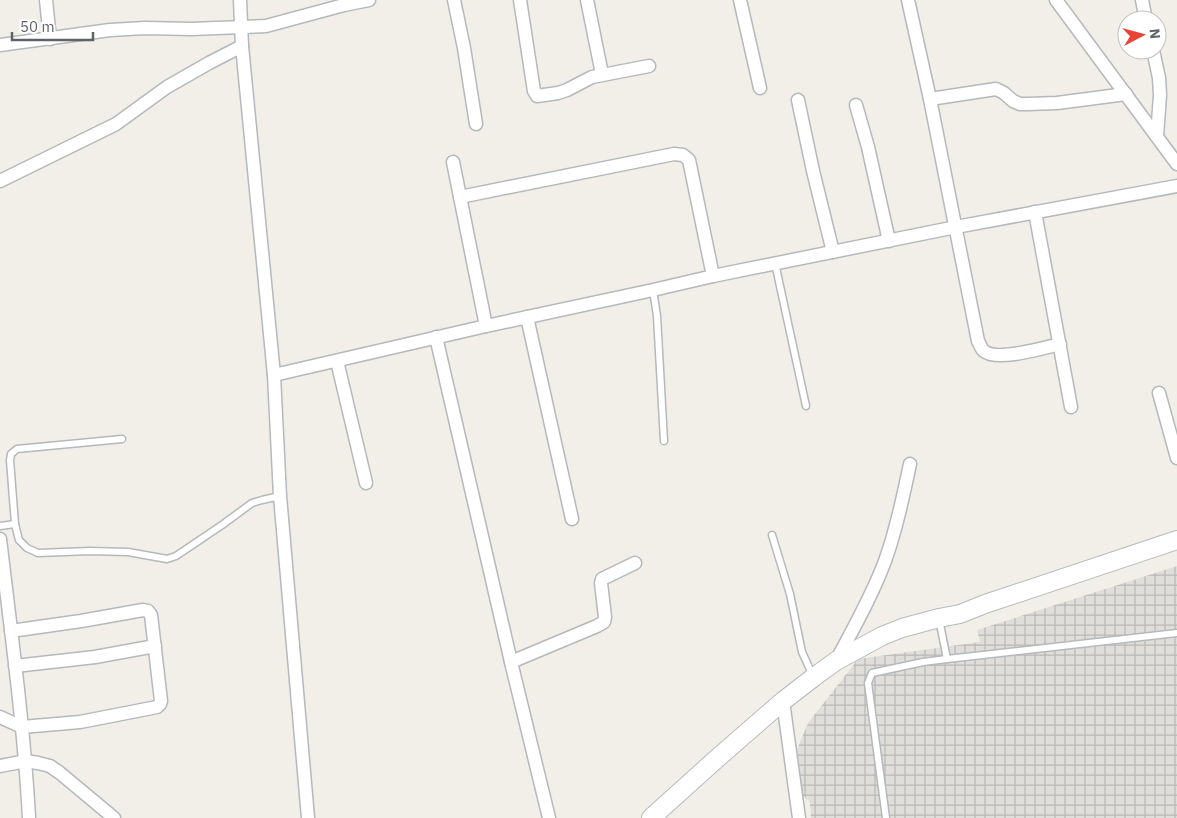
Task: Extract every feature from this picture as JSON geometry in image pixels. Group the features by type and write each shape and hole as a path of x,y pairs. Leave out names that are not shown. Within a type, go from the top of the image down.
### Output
{"street":[{"path":"46,0 50,39"},
{"path":"240,0 242,46 274,375 280,496 308,818"},
{"path":"0,45 110,30 266,26 369,0"},
{"path":"454,0 476,124"},
{"path":"520,0 534,91 537,96 567,90 602,74 649,66"},
{"path":"586,0 602,74"},
{"path":"740,0 760,88"},
{"path":"908,0 930,99 978,341 983,350 991,355 1004,356 1060,344"},
{"path":"1056,0 1177,164"},
{"path":"0,181 116,124 167,87 242,46"},
{"path":"1155,60 1160,95 1158,136"},
{"path":"930,99 996,89 1020,104 1057,103 1126,94"},
{"path":"798,100 833,252"},
{"path":"856,105 868,147 889,240"},
{"path":"460,197 674,154 683,155 689,160 713,276"},
{"path":"453,162 486,326"},
{"path":"274,375 486,326 775,263 956,226 1177,186"},
{"path":"1035,212 1071,407"},
{"path":"527,317 572,519"},
{"path":"436,338 549,818"},
{"path":"337,361 366,483"},
{"path":"1159,394 1177,458"},
{"path":"836,661 865,607 885,560 901,506 910,464"},
{"path":"0,539 26,761 29,818"},
{"path":"651,818 783,701 836,661 882,636 902,628 960,614 1177,540"},
{"path":"511,662 604,622 606,617 602,579 635,563"},
{"path":"0,717 22,727 80,722 157,707 161,701 151,615 148,611 143,610 11,631"},
{"path":"15,666 95,657 155,646"},
{"path":"783,701 799,818"},
{"path":"0,766 26,761 50,766 114,818"}],"lane":[{"path":"775,263 806,406"},
{"path":"653,290 657,316 664,441"},
{"path":"122,439 17,449 11,454 15,524 19,540 27,548 38,553 128,552 167,559 176,556 252,503 280,496"},
{"path":"0,526 15,524"},
{"path":"772,535 790,594 802,652 814,677"},
{"path":"939,618 947,659"},
{"path":"886,818 868,683 872,673 923,662 1177,633"}],"shaded area":[{"path":"1177,566 1177,818 811,818 810,802 798,791 793,759 808,723 858,659 980,642 977,630"}]}
